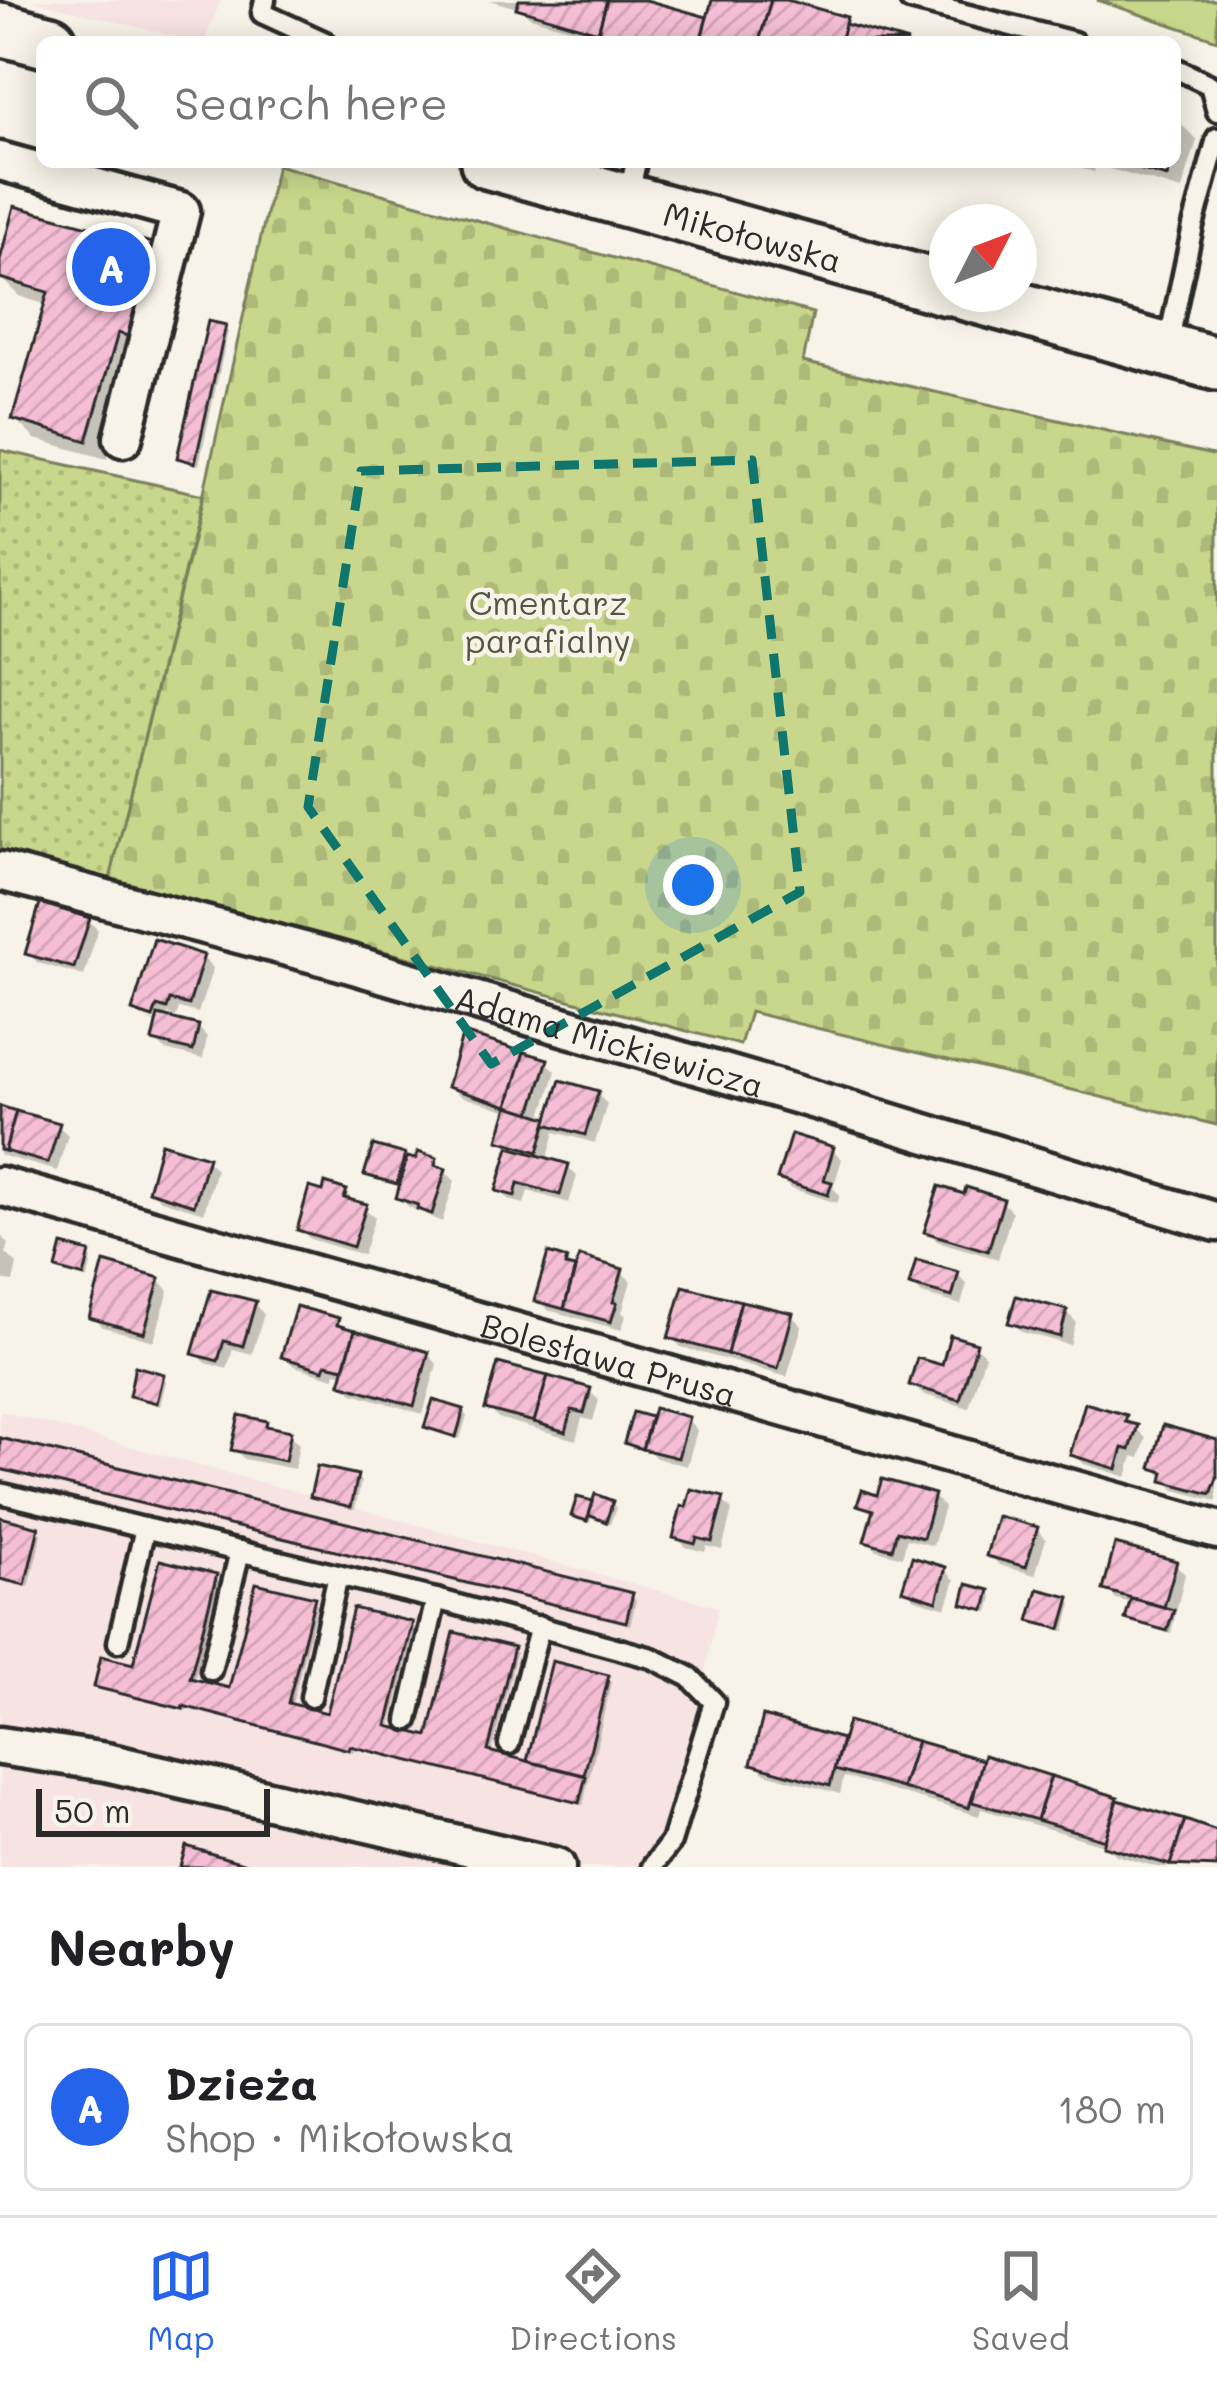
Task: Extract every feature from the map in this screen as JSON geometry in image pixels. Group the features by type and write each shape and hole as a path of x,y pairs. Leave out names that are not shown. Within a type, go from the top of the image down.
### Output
{"street":[{"path":"0,28 36,38"},
{"path":"0,161 181,211 122,438"},
{"name":"Mikołowska","path":"533,168 632,181 929,283"},
{"path":"1030,312 1217,364"},
{"name":"Adama Mickiewicza","path":"0,871 337,960 847,1108 1217,1222"},
{"name":"Bolesława Prusa","path":"0,1186 1217,1530"},
{"path":"0,1745 106,1762 556,1867"}],"lane":[{"path":"265,0 262,13 312,36"},
{"path":"910,0 1051,36"},
{"path":"1181,71 1210,86 1217,111"},
{"path":"1166,350 1217,138"},
{"path":"0,1493 436,1598 652,1658 690,1678 714,1702 670,1842 652,1867"},
{"path":"118,1642 146,1528"},
{"path":"211,1670 240,1551"},
{"path":"310,1697 338,1575"},
{"path":"408,1720 436,1598"},
{"path":"509,1744 540,1626"}],"highlighted area":[{"path":"752,460 800,892 491,1064 308,807 361,471"}],"shaded area":[{"path":"32,0 221,0 206,36 173,36"},
{"path":"0,1411 718,1607 667,1867 0,1867"}],"green space":[{"path":"1097,0 1217,0 1217,40"},
{"name":"Cmentarz parafialny","path":"276,168 813,313 803,362 1217,456 1217,1125 750,1012 740,1045 110,879 197,523"},
{"path":"0,450 203,495 110,879 0,850"}],"building":[{"path":"519,0 607,0 598,32 516,8"},
{"path":"607,0 646,0 707,17 702,36 597,36"},
{"path":"712,0 771,0 761,36 702,36"},
{"path":"771,0 847,17 842,36 761,36"},
{"path":"845,24 887,36 842,36"},
{"path":"1136,168 1169,168 1167,177"},
{"path":"14,206 152,243 128,336 118,333 87,441 12,419 48,292 0,278"},
{"path":"208,321 226,325 195,463 177,458"},
{"path":"40,903 90,918 74,968 25,954"},
{"path":"154,939 204,955 189,1005 170,1000 167,1009 157,1006 153,1018 132,1011"},
{"path":"158,1015 199,1025 193,1051 152,1041"},
{"path":"463,1033 524,1052 508,1106 447,1087"},
{"path":"524,1052 548,1059 531,1113 508,1106"},
{"path":"560,1080 599,1091 585,1135 546,1124"},
{"path":"0,1106 16,1111 5,1151 0,1150"},
{"path":"508,1106 548,1118 538,1152 498,1140"},
{"path":"16,1111 60,1123 48,1163 5,1151"},
{"path":"791,1134 834,1147 824,1180 832,1182 828,1195 777,1179"},
{"path":"161,1143 208,1157 194,1205 148,1191"},
{"path":"373,1145 405,1154 397,1184 364,1175"},
{"path":"509,1147 569,1164 560,1195 518,1183 515,1196 496,1191"},
{"path":"418,1152 437,1158 435,1165 446,1169 432,1214 396,1198 407,1157 416,1159"},
{"path":"325,1183 347,1190 344,1198 367,1204 353,1247 297,1230 309,1187 323,1191"},
{"path":"939,1186 964,1194 966,1187 1004,1199 988,1251 924,1232"},
{"path":"62,1245 90,1252 84,1277 56,1269"},
{"path":"548,1253 567,1259 565,1266 575,1268 564,1309 534,1301"},
{"path":"579,1256 623,1269 611,1322 564,1309"},
{"path":"916,1260 959,1272 952,1297 909,1285"},
{"path":"104,1262 160,1278 144,1333 89,1318"},
{"path":"683,1286 741,1301 727,1354 668,1338"},
{"path":"211,1290 256,1301 243,1346 224,1341 218,1361 192,1354"},
{"path":"1016,1296 1067,1310 1060,1337 1008,1323"},
{"path":"741,1301 793,1313 778,1369 727,1354"},
{"path":"296,1306 339,1318 337,1325 355,1330 344,1368 326,1364 324,1370 281,1357"},
{"path":"355,1330 429,1352 414,1406 340,1384"},
{"path":"950,1335 977,1343 960,1400 909,1385 917,1358 942,1365"},
{"path":"498,1363 548,1376 534,1422 485,1409"},
{"path":"135,1366 164,1374 157,1403 129,1396"},
{"path":"548,1376 591,1388 584,1413 572,1410 566,1432 534,1422"},
{"path":"433,1400 464,1409 456,1437 424,1427"},
{"path":"1085,1403 1127,1415 1125,1422 1138,1425 1130,1450 1123,1448 1117,1469 1070,1455"},
{"path":"654,1408 689,1417 678,1458 642,1449"},
{"path":"633,1412 651,1417 642,1449 624,1443"},
{"path":"239,1415 291,1431 285,1461 231,1450"},
{"path":"1163,1425 1217,1440 1217,1478 1211,1494 1162,1481 1164,1472 1151,1468"},
{"path":"0,1438 633,1593 626,1622 0,1469"},
{"path":"317,1466 358,1475 351,1507 310,1497"},
{"path":"882,1479 935,1494 923,1538 897,1531 892,1549 864,1541 873,1510 857,1505 862,1490 877,1495"},
{"path":"691,1489 724,1497 712,1542 697,1538 695,1544 673,1538"},
{"path":"595,1494 613,1501 606,1522 588,1515"},
{"path":"577,1497 593,1501 587,1521 571,1516"},
{"path":"997,1516 1038,1527 1026,1567 986,1556"},
{"path":"0,1517 39,1527 25,1585 0,1579"},
{"path":"1115,1544 1177,1561 1164,1607 1103,1590"},
{"path":"912,1557 946,1567 937,1601 902,1590"},
{"path":"160,1560 217,1574 190,1678 229,1688 256,1583 315,1597 288,1703 327,1713 353,1608 413,1622 387,1726 428,1736 454,1632 514,1647 488,1751 586,1776 579,1803 94,1687 101,1656 133,1664"},
{"path":"967,1584 990,1590 985,1610 962,1604"},
{"path":"1038,1589 1070,1597 1061,1629 1029,1621"},
{"path":"1131,1598 1174,1610 1167,1631 1125,1619"},
{"path":"552,1661 609,1675 584,1775 527,1761"},
{"path":"763,1716 842,1739 830,1786 751,1764"},
{"path":"848,1721 917,1741 902,1788 834,1770"},
{"path":"917,1741 983,1760 969,1808 902,1788"},
{"path":"984,1755 1051,1776 1037,1820 972,1802"},
{"path":"1051,1776 1118,1797 1105,1840 1037,1820"},
{"path":"1118,1800 1185,1820 1170,1865 1103,1846"},
{"path":"1185,1820 1217,1831 1217,1867 1170,1865"},
{"path":"186,1846 256,1867 180,1867"}],"place":[{"name":"Dzieża","path":"111,267"}]}
